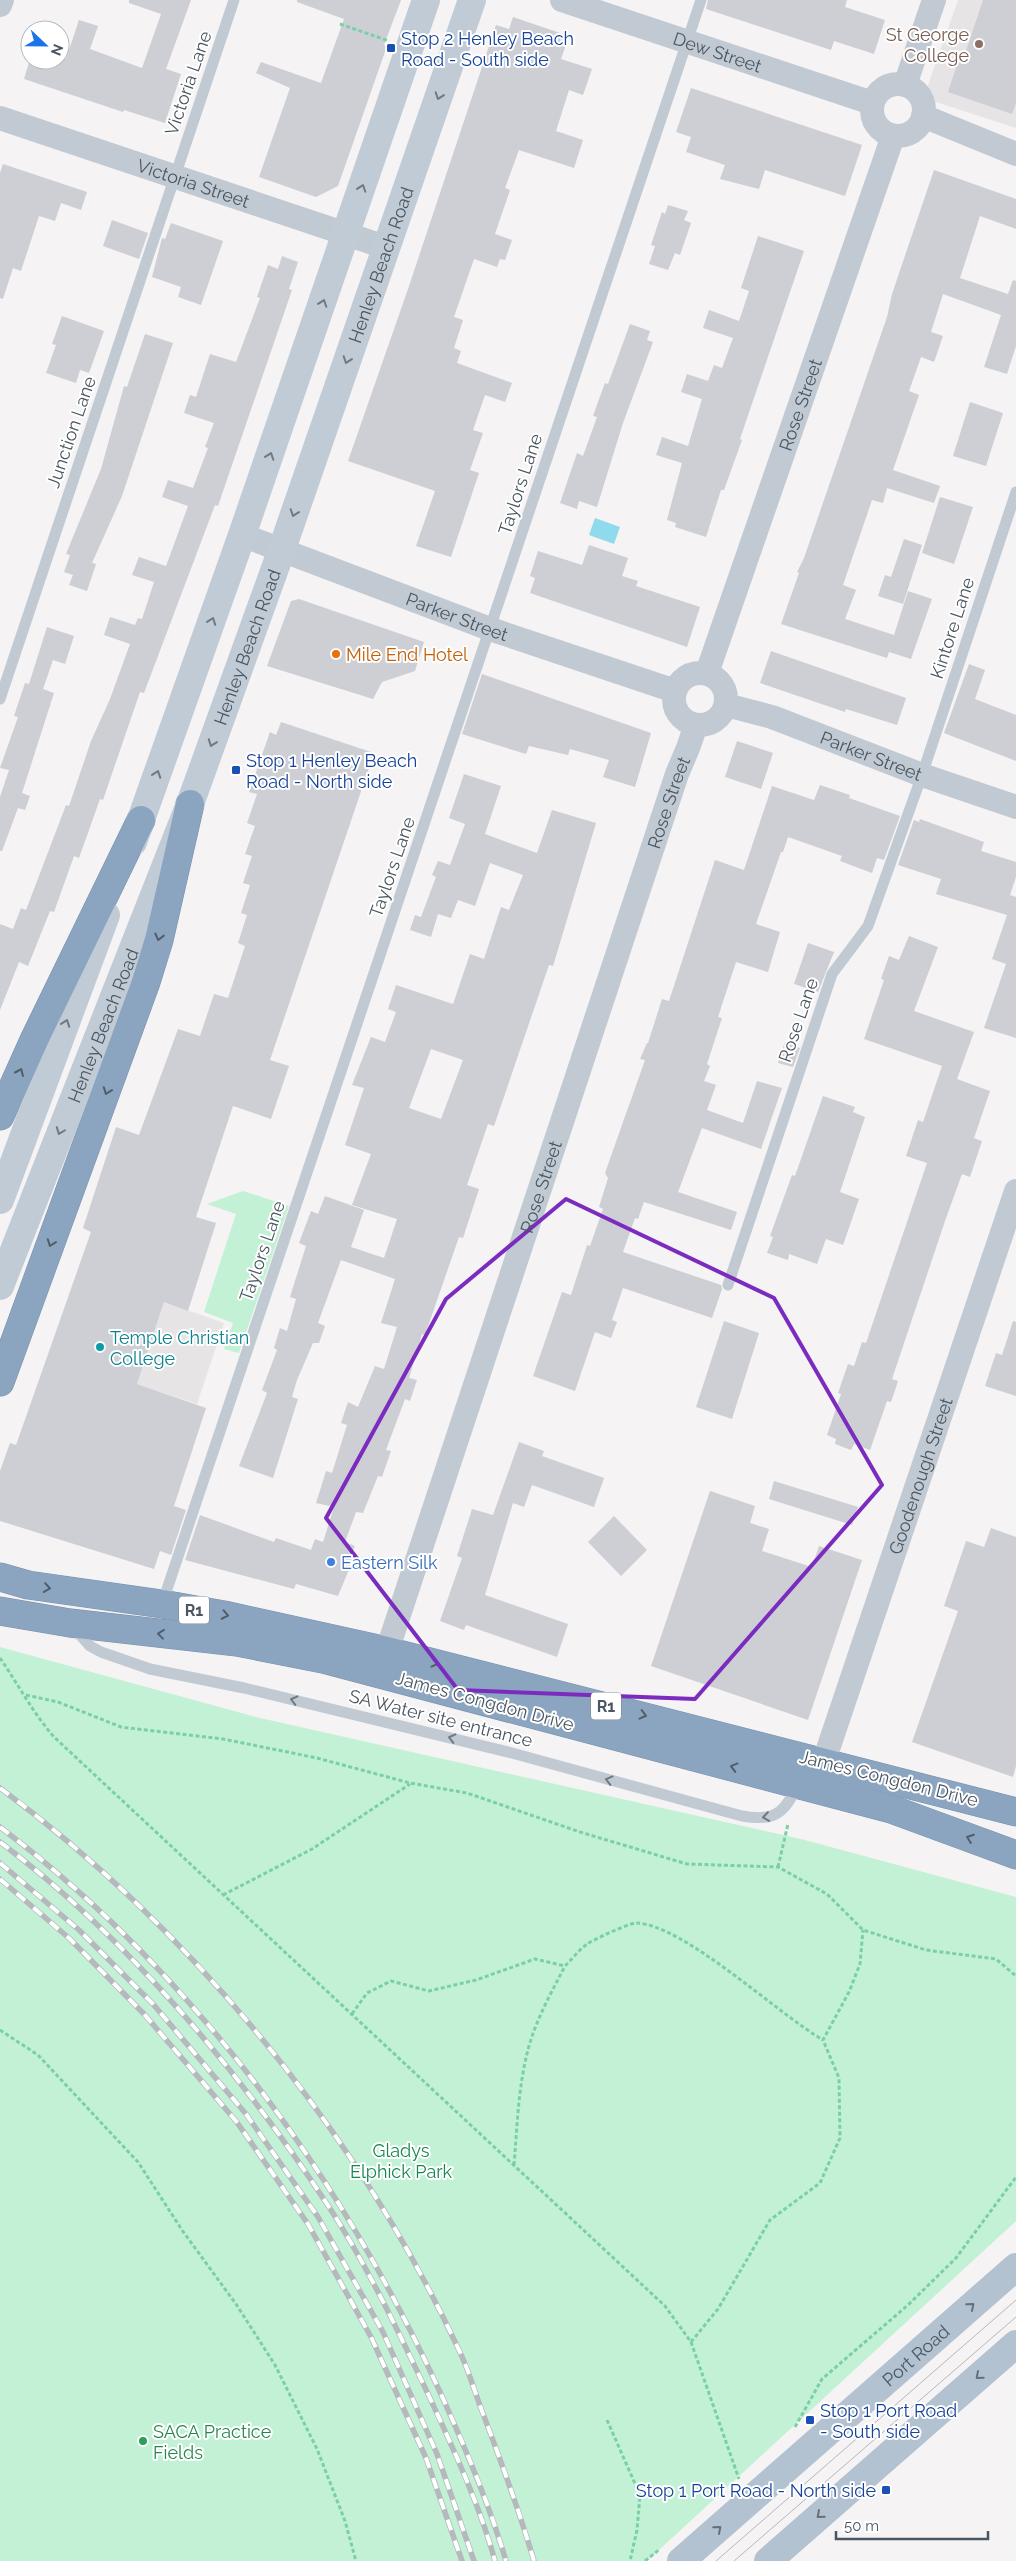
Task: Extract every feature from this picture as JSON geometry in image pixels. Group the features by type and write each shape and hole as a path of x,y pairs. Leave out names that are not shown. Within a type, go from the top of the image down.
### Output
{"highway":[{"path":"0,1382 146,982 159,940 190,804"},
{"path":"0,1116 35,1038 141,820"},
{"name":"James Congdon Drive","path":"0,1577 56,1590 162,1604 384,1662 806,1787 891,1809 1016,1855"},
{"name":"James Congdon Drive","path":"0,1611 70,1623 237,1642 384,1662 824,1761 1016,1812"},
{"path":"806,1787 824,1761"}],"main road":[{"name":"Henley Beach Road","path":"0,1200 141,820 347,234 426,0"},
{"name":"Henley Beach Road","path":"0,1286 190,804 282,549 472,0"},
{"name":"Port Road","path":"674,2552 1016,2267"},
{"path":"768,2561 1016,2344"}],"street":[{"path":"0,5 2,0"},
{"name":"Dew Street","path":"562,0 872,103"},
{"path":"904,85 934,0"},
{"path":"888,85 904,85 914,89 921,98 923,116 914,130 903,136 893,136 876,126 872,116 872,103 877,94 888,85"},
{"path":"923,116 1016,154"},
{"name":"Victoria Street","path":"0,118 385,247"},
{"name":"Rose Street","path":"707,673 893,136"},
{"name":"Parker Street","path":"242,535 490,629 675,691"},
{"path":"707,673 716,678 724,687 726,705 717,719 705,725 696,725 679,714 675,705 675,691 680,683 691,674 707,673"},
{"name":"Parker Street","path":"726,705 772,717 922,775 1016,807"},
{"name":"Rose Street","path":"384,1662 677,774 696,725"},
{"name":"Goodenough Street","path":"824,1761 1016,1190"}],"lane":[{"name":"Victoria Lane","path":"175,177 234,0"},
{"name":"Taylors Lane","path":"162,1604 701,0"},
{"name":"Junction Lane","path":"0,699 175,177"},
{"name":"Kintore Lane","path":"922,775 1016,492"},
{"name":"Rose Lane","path":"728,1285 832,974 868,926 922,775"},
{"name":"SA Water site entrance","path":"70,1623 90,1646 101,1652 150,1669 244,1688 502,1751 742,1816 753,1818 776,1816 806,1787"}],"path":[{"path":"340,24 396,44"},
{"path":"0,1658 26,1694 42,1724 54,1737 665,2306 691,2342 739,2479"},
{"path":"26,1694 58,1702 121,1727 223,1739 317,1758 410,1783 467,1793 580,1832 686,1864 778,1868 827,1894 863,1930 926,1950 996,1959 1016,1976"},
{"path":"223,1895 312,1849 410,1783"},
{"path":"514,2165 519,2102 526,2056 541,2012 565,1966 588,1944 635,1923 671,1933 723,1967 800,2026 823,2040 839,2078 840,2138 820,2183 770,2220 718,2309 691,2342"},
{"path":"823,2040 849,1992 860,1964 863,1930"},
{"path":"352,2014 367,1993 391,1981 429,1991 476,1980 535,1959 565,1966"},
{"path":"0,2030 38,2055 138,2162 182,2230 236,2304 275,2365 317,2449 345,2521 356,2561"},
{"path":"789,2433 796,2426 822,2379 908,2305 956,2258 1016,2177"},
{"path":"607,2420 640,2495 637,2530 630,2561"},
{"path":"732,2486 746,2473"},
{"path":"645,2561 674,2552"}],"highlighted area":[{"path":"566,1199 774,1298 882,1485 695,1699 458,1690 326,1518 446,1299"}],"shaded area":[{"name":"St George College","path":"958,0 1016,0 1016,128 933,101 927,88"},
{"path":"164,1302 224,1323 197,1404 137,1384"}],"green space":[{"path":"243,1191 289,1206 239,1353 224,1349 233,1323 204,1312 236,1214 207,1204"},
{"name":"Gladys Elphick Park","path":"0,1647 260,1718 801,1839 1016,1897 1016,2221 647,2561 0,2561"}],"water":[{"path":"595,518 620,527 614,544 589,535"}],"building":[{"path":"129,0 191,0 166,69 181,74 165,123 124,110 123,112 24,79 27,70 70,70 70,47 79,20 98,26 90,49 142,68 161,14 129,3"},
{"path":"297,0 401,0 384,45 387,46 338,186 316,197 259,177 290,88 256,73 261,62 321,83 344,19 297,2"},
{"path":"708,0 847,0 845,7 885,20 874,54 834,41 831,50 706,9"},
{"name":"St George College","path":"983,0 1016,0 1016,103 1012,114 948,92 960,56 964,57"},
{"path":"513,17 569,36 561,59 592,69 583,95 569,90 556,131 583,140 574,168 519,150 505,188 510,190 495,234 512,240 505,260 500,259 497,267 474,259 454,317 463,320 454,348 461,351 457,363 512,383 505,402 485,395 473,430 483,433 470,470 479,473 451,557 416,546 435,491 348,461 408,289 496,25 509,29"},
{"path":"691,88 862,145 845,196 765,170 759,189 720,179 725,165 686,152 691,137 676,132"},
{"path":"3,164 87,192 81,210 61,203 55,221 39,216 21,271 13,268 3,299 0,298 0,173"},
{"path":"934,170 1016,199 1016,229 980,216 960,278 1008,294 1013,280 1016,281 1016,346 1007,374 984,367 1001,315 943,294 931,332 943,336 934,362 921,357 909,391 919,395 893,470 940,486 934,503 887,488 883,503 872,500 843,585 856,590 845,619 894,635 908,591 932,599 911,659 889,652 887,658 781,624 799,573 797,572 804,558 887,317 892,294"},
{"path":"668,205 688,211 684,220 691,223 680,255 675,253 668,270 649,264 655,246 651,245 662,212 665,214"},
{"path":"112,220 148,233 139,259 103,246"},
{"path":"171,223 223,241 201,305 178,297 181,287 152,277 162,238 165,239"},
{"path":"758,236 804,251 740,439 742,440 724,490 721,490 706,537 675,527 676,523 667,520 682,463 656,455 662,437 688,446 702,399 681,392 687,374 708,381 714,365 722,368 733,338 703,328 709,310 739,321 749,291 741,288"},
{"path":"282,256 298,262 289,289 292,290 218,506 215,505 144,693 140,692 103,800 100,799 79,858 74,856 54,912 50,911 28,966 19,962 0,1010 0,924 13,929 21,908 26,910 66,805 69,806 91,741 110,699 130,644 104,635 110,617 135,625 138,618 142,619 154,582 132,575 139,557 166,566 188,506 162,497 168,480 193,488 208,448 205,447 214,423 184,413 190,395 196,397 210,354 236,362 260,298 257,297 268,265 278,269"},
{"path":"62,316 104,331 89,373 80,370 76,383 46,373 56,345 52,344"},
{"path":"630,324 650,331 647,340 653,342 623,423 597,507 579,501 577,509 560,503 577,453 583,456 597,417 593,416 599,399 605,383 608,384"},
{"path":"145,334 173,343 122,496 92,563 96,564 87,591 69,585 73,575 64,572 70,555 66,554 101,469 124,386 127,387"},
{"path":"970,402 1003,413 986,466 953,456"},
{"path":"940,497 973,507 954,564 922,553"},
{"path":"904,539 922,545 903,604 878,596 885,575 891,577"},
{"path":"589,545 628,558 622,576 638,581 636,586 700,607 687,647 530,593 535,578 530,576 538,551 582,565"},
{"path":"299,599 424,642 415,671 382,682 373,699 267,666 291,601"},
{"path":"47,627 74,636 65,664 53,660 43,689 54,693 22,793 30,796 25,810 18,808 2,851 0,851 0,797 9,770 0,768 18,717 14,716 25,683 29,684"},
{"path":"771,651 906,698 897,725 846,709 845,712 760,683"},
{"path":"969,664 985,670 975,699 1016,715 1016,761 944,733"},
{"path":"482,674 651,733 635,787 603,777 609,760 570,749 568,755 529,746 526,754 462,734"},
{"path":"281,722 374,753 270,1060 289,1066 271,1119 233,1106 196,1217 216,1223 188,1311 164,1302 137,1384 206,1408 174,1506 186,1510 171,1555 160,1551 154,1569 0,1521 0,1471 10,1443 16,1445 91,1232 83,1228 116,1127 139,1135 178,1029 200,1036 214,994 228,998 245,946 238,943 247,915 241,913 250,885 243,883 252,856 245,854 255,826 247,823 257,794 249,792 270,732 276,735"},
{"path":"737,741 773,753 761,789 725,777"},
{"path":"464,774 501,786 485,834 537,853 552,810 596,823 553,966 549,965 494,1126 488,1124 467,1185 479,1189 463,1238 459,1237 425,1335 422,1334 409,1378 417,1380 410,1401 405,1399 386,1450 391,1451 382,1477 378,1476 363,1513 356,1512 345,1542 355,1546 351,1554 355,1555 338,1596 296,1584 294,1589 185,1560 200,1515 274,1542 276,1538 311,1550 315,1539 323,1542 334,1507 316,1503 326,1471 332,1473 347,1425 341,1423 348,1402 358,1407 375,1366 384,1369 397,1327 381,1323 395,1279 341,1260 318,1323 325,1326 319,1343 313,1343 297,1380 292,1397 298,1399 273,1478 239,1466 267,1393 262,1390 277,1350 274,1348 280,1328 287,1331 296,1299 290,1297 306,1246 299,1243 311,1211 318,1214 325,1196 364,1210 351,1247 384,1258 397,1219 352,1205 371,1154 345,1145 364,1088 352,1085 371,1037 385,1042 396,1012 388,1009 396,985 453,1004 470,954 484,959 501,907 509,910 523,875 490,863 475,906 458,900 451,918 438,914 431,937 410,930 415,915 421,917 436,877 432,875 438,861 450,865 465,824 449,818","holes":["431,1049 463,1060 441,1119 409,1108"]},
{"path":"820,785 850,795 849,798 900,816 884,860 877,858 872,873 840,861 842,856 788,837 756,924 780,932 768,972 736,962 718,1017 722,1018 707,1064 710,1066 704,1081 716,1085 707,1110 743,1123 757,1081 782,1088 761,1149 702,1128 678,1192 737,1212 731,1230 644,1202 638,1219 635,1218 623,1252 721,1285 722,1289 712,1318 623,1288 612,1320 617,1322 611,1338 595,1332 575,1391 533,1376 562,1292 571,1295 587,1245 590,1246 603,1209 599,1207 608,1178 605,1173 645,1060 640,1059 648,1043 662,999 669,1001 715,860 744,870 772,786 814,800"},
{"path":"920,819 984,842 981,851 1016,862 1016,877 1010,895 1016,897 1016,1038 984,1028 1006,964 992,959 1007,915 936,894 941,879 898,865 914,820 919,822"},
{"path":"909,936 938,947 914,1011 974,1032 957,1079 990,1091 974,1138 982,1141 970,1177 962,1174 945,1221 892,1379 898,1381 891,1402 887,1401 870,1450 854,1444 851,1450 835,1444 836,1439 827,1435 841,1394 838,1393 848,1364 854,1366 862,1342 866,1343 927,1163 906,1156 918,1120 923,1122 942,1066 864,1039 884,980 881,979 889,956 899,960"},
{"path":"808,943 834,952 818,992 794,984"},
{"path":"785,1042 800,1048 793,1067 778,1063"},
{"path":"823,1096 855,1107 853,1112 865,1117 840,1192 859,1199 843,1245 826,1239 817,1264 789,1254 788,1260 767,1253 773,1237 770,1236 792,1175 795,1176"},
{"path":"724,1321 759,1333 732,1419 696,1407"},
{"path":"1013,1321 1016,1322 1016,1396 985,1386 996,1353 1002,1355"},
{"path":"519,1442 544,1451 542,1456 604,1478 594,1507 532,1485 524,1507 513,1503 485,1595 568,1624 557,1657 466,1625 464,1630 440,1621 462,1558 457,1556 472,1509 493,1515"},
{"path":"774,1481 858,1507 852,1525 769,1499"},
{"path":"710,1491 755,1506 750,1523 769,1529 762,1551 812,1567 819,1546 862,1560 808,1720 651,1666"},
{"path":"614,1516 647,1550 621,1576 588,1542"},
{"path":"991,1528 1016,1537 1016,1766 1013,1777 912,1742 958,1611 944,1606 966,1541 984,1547"}],"tram line":[{"path":"716,2561 1016,2300"},
{"path":"734,2561 1016,2317"}],"railway":[{"path":"0,1788 71,1844 138,1905 203,1971 263,2040 319,2113 371,2189 417,2268 458,2348 468,2371 534,2561"},
{"path":"0,1827 70,1884 136,1946 197,2012 254,2082 307,2156 356,2232 400,2311 440,2392 476,2475 506,2561"},
{"path":"0,1842 93,1921 137,1965 220,2058 295,2157 343,2229 394,2324 465,2477 482,2519 495,2561"},
{"path":"0,1863 79,1930 153,2004 246,2114 318,2217 383,2332 437,2454 474,2561"},
{"path":"0,1879 70,1939 144,2014 236,2121 308,2224 371,2337 426,2458 462,2561"}],"place":[{"name":"St George College","path":"979,44"},
{"name":"Stop 2 Henley Beach Road - South side","path":"391,48"},
{"name":"Mile End Hotel","path":"336,654"},
{"name":"Stop 1 Henley Beach Road - North side","path":"236,770"},
{"name":"Temple Christian College","path":"100,1347"},
{"name":"Eastern Silk","path":"331,1562"},
{"name":"Stop 1 Port Road - South side","path":"810,2420"},
{"name":"SACA Practice Fields","path":"143,2441"},
{"name":"Stop 1 Port Road - North side","path":"886,2490"}]}
